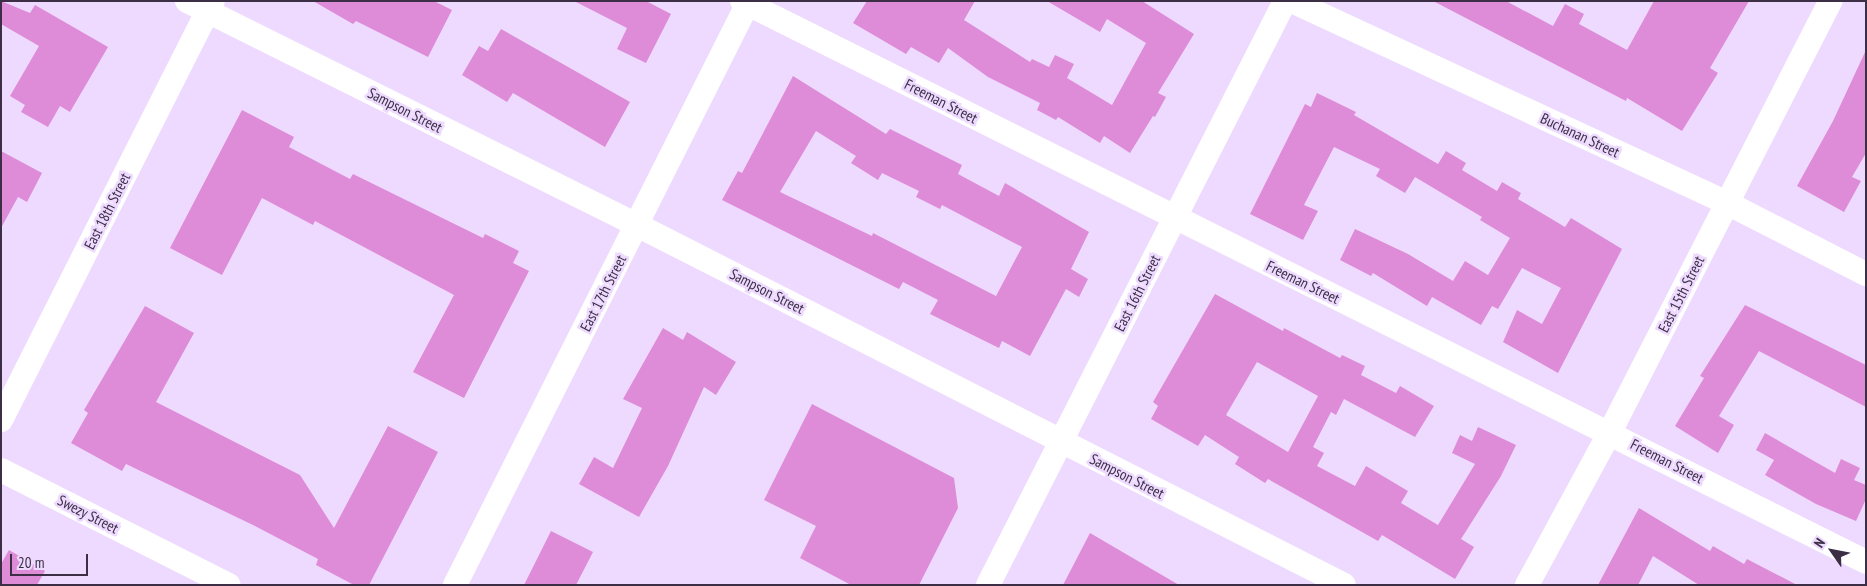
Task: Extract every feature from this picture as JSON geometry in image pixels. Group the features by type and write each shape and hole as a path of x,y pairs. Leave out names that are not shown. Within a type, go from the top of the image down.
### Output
{"street":[{"name":"Sampson Street","path":"187,1 211,6 1060,443 1344,585"},
{"name":"East 16th Street","path":"988,585 1284,1"},
{"name":"Buchanan Street","path":"1292,1 1727,204 1866,274"},
{"name":"East 15th Street","path":"1527,585 1610,432 1831,1"},
{"name":"Freeman Street","path":"746,2 1174,219 1610,432 1866,562"},
{"name":"East 17th Street","path":"455,585 638,226 746,2"},
{"name":"East 18th Street","path":"1,420 211,6"},
{"name":"Swezy Street","path":"1,470 229,585"}],"building":[{"path":"1,1 30,13 35,5 108,47 70,112 60,106 48,127 21,112 25,105 10,96 39,46 1,24"},
{"path":"313,1 434,1 452,10 428,57 356,21 353,24"},
{"path":"574,1 646,1 671,14 646,63 617,49 627,28"},
{"path":"867,1 975,1 964,20 1030,62 1032,59 1049,67 1055,55 1074,64 1067,78 1112,105 1146,43 1107,19 1100,32 1047,1 1142,1 1194,34 1158,93 1166,97 1155,117 1153,116 1130,153 1104,136 1100,143 1058,117 1056,120 1037,110 1040,103 988,77 948,48 939,63 911,47 906,54 853,23"},
{"path":"1433,1 1506,1 1553,26 1565,4 1584,14 1579,24 1627,50 1654,1 1749,1 1710,68 1718,73 1682,131 1627,98 1626,101"},
{"path":"501,29 630,102 605,147 513,93 507,102 462,75 479,46 488,51"},
{"path":"1866,50 1866,153 1852,177 1861,181 1844,212 1797,186 1833,121"},
{"path":"793,76 886,134 890,129 962,165 958,174 999,196 1005,183 1089,232 1071,269 1088,279 1079,297 1066,289 1030,356 1002,341 999,348 930,314 938,300 903,282 899,289 722,200 738,171 742,173","holes":["816,131 856,156 851,163 878,180 882,173 919,191 916,197 940,209 942,205 1022,247 996,296 873,233 872,236 780,192"]},
{"path":"1317,93 1356,112 1354,115 1438,164 1446,151 1466,163 1462,170 1497,191 1502,182 1521,193 1518,199 1565,227 1571,218 1622,249 1558,373 1503,342 1517,310 1542,324 1561,288 1522,268 1498,309 1492,306 1481,325 1432,297 1427,306 1373,273 1371,276 1340,260 1355,229 1408,254 1453,281 1465,261 1488,275 1510,238 1480,220 1482,217 1415,177 1405,193 1376,176 1380,169 1334,147 1304,205 1318,211 1303,240 1250,214 1305,104 1311,107"},
{"path":"242,110 294,137 289,147 350,179 353,174 483,238 485,234 519,251 513,263 529,271 464,398 413,372 454,295 315,221 313,225 262,198 222,275 170,248"},
{"path":"1,151 42,173 27,202 18,197 1,228"},
{"path":"1215,294 1283,331 1284,328 1340,358 1342,355 1365,366 1361,375 1396,393 1400,386 1434,406 1415,437 1344,399 1336,415 1331,412 1313,447 1324,453 1317,466 1355,486 1366,466 1408,491 1401,503 1438,525 1475,464 1452,453 1460,435 1472,441 1478,427 1516,445 1501,476 1461,539 1474,547 1455,579 1382,535 1378,541 1268,479 1265,483 1235,464 1239,457 1205,435 1198,446 1151,419 1158,406 1153,402","holes":["1257,362 1318,396 1288,452 1226,415"]},
{"path":"1745,305 1866,365 1866,407 1759,351 1719,416 1734,425 1718,453 1675,426 1704,378 1700,376"},
{"path":"145,306 194,333 156,402 300,475 334,528 388,426 438,452 369,585 354,585 316,565 318,559 253,525 126,464 122,471 71,443 88,413 84,410"},
{"path":"663,328 683,340 687,332 736,362 716,395 704,387 668,466 639,517 579,484 594,457 613,468 642,408 623,399"},
{"path":"812,404 954,478 958,508 919,585 851,585 800,558 816,526 764,500"},
{"path":"1765,433 1835,473 1841,459 1860,468 1854,480 1866,485 1866,499 1856,521 1816,504 1765,475 1774,460 1756,450"},
{"path":"1639,508 1710,551 1713,546 1744,564 1747,559 1797,585 1699,585 1653,556 1638,585 1598,585"},
{"path":"551,531 593,552 576,585 524,585"},
{"path":"1090,533 1179,585 1063,585"},
{"path":"9,550 45,571 37,585 1,585 1,564"}]}
